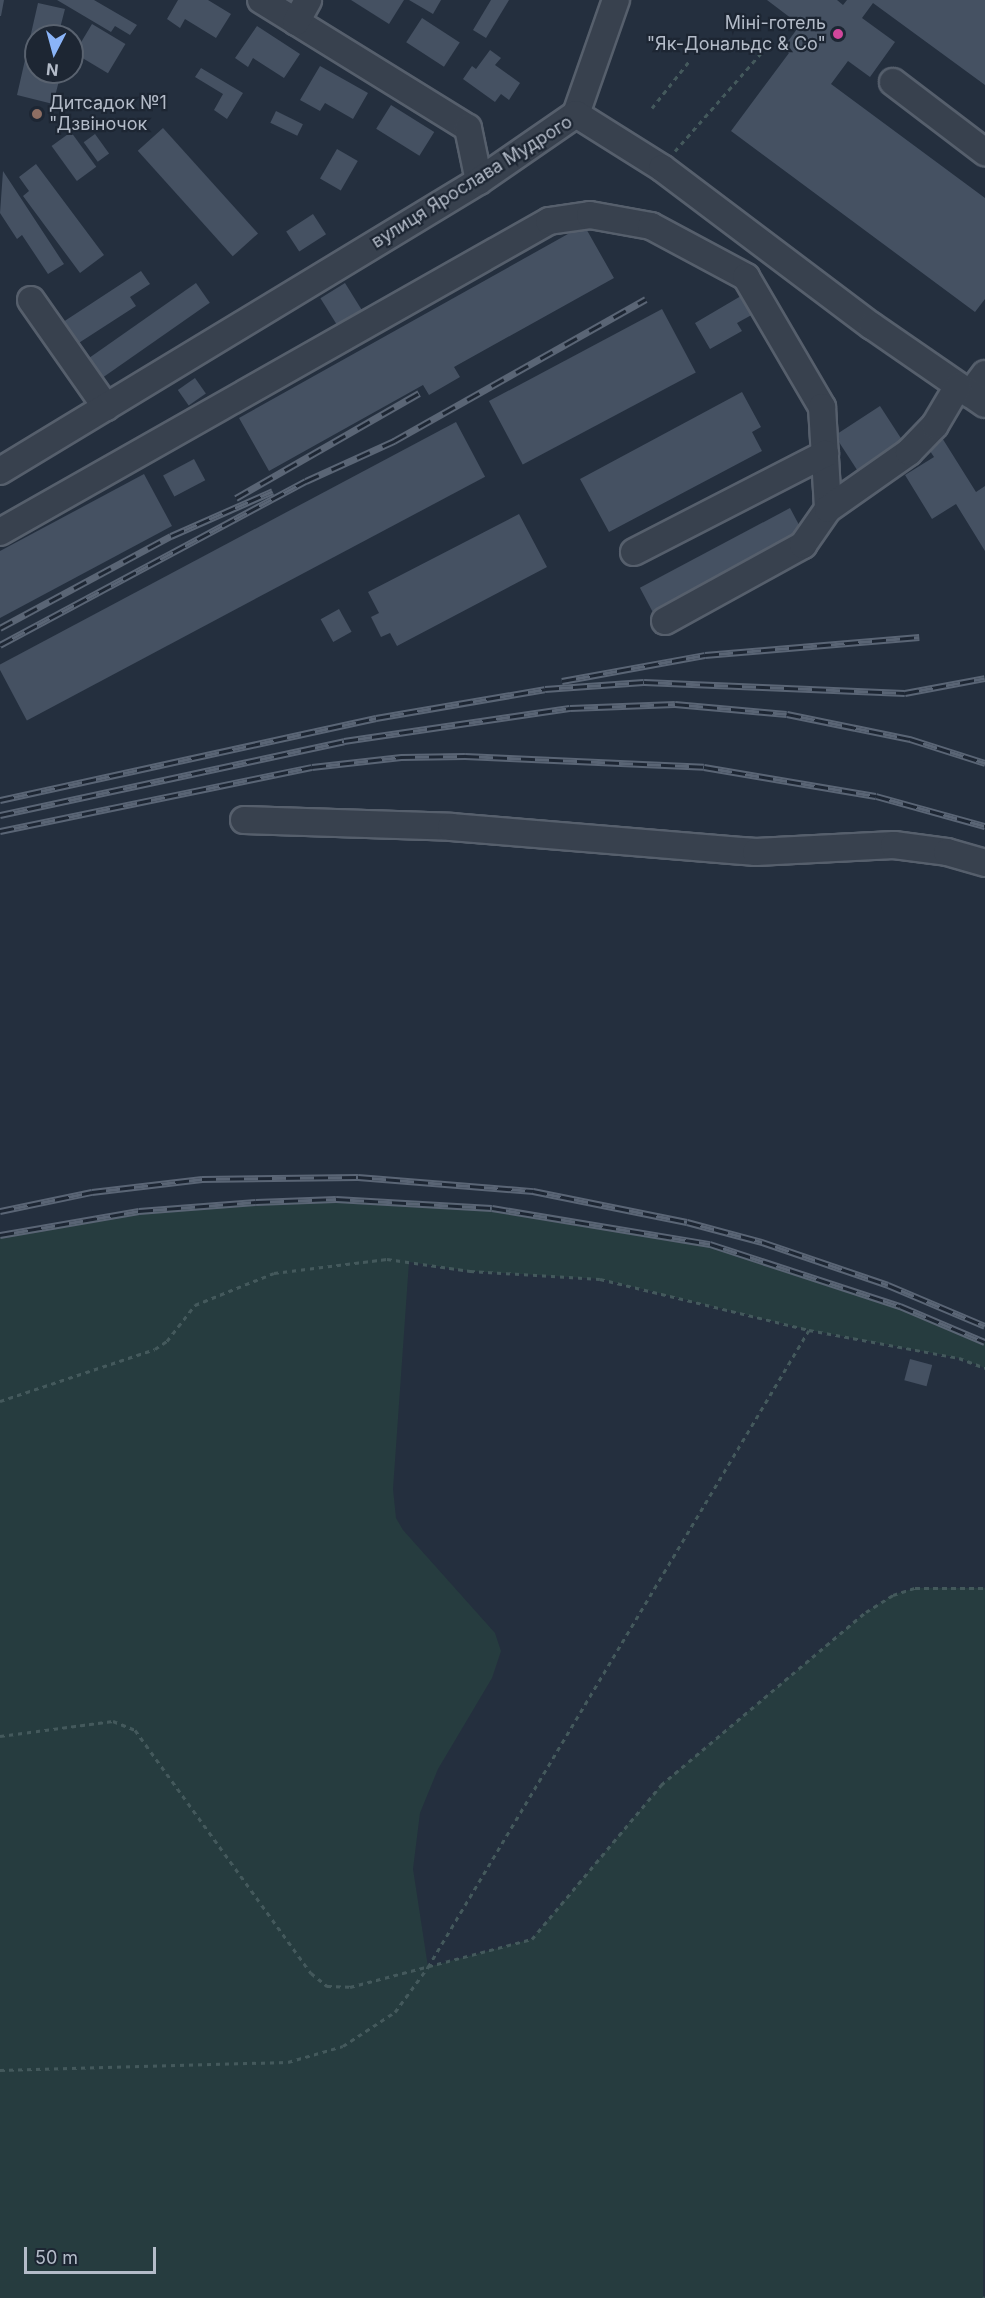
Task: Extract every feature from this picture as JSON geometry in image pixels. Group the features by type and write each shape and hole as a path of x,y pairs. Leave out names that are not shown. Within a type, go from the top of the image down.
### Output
{"street":[{"path":"261,0 302,11 468,128 479,181"},
{"path":"576,114 616,0"},
{"path":"893,82 985,152"},
{"name":"вулиця Ярослава Мудрого","path":"0,471 479,181 576,114 662,168 975,389"},
{"path":"0,532 549,221 590,215 651,226 746,277 822,407 828,509"},
{"path":"32,300 106,407"},
{"path":"665,621 803,545 828,509 909,452 934,425 975,389"},
{"path":"634,552 825,454"},
{"path":"244,820 451,827 756,852 894,845 947,852 985,863"}],"path":[{"path":"675,150 768,45"},
{"path":"652,108 690,60"},
{"path":"0,1401 155,1349 167,1341 195,1305 274,1273 387,1259 463,1271 600,1280 809,1330 959,1359 985,1368"},
{"path":"0,2070 307,2059 343,2046 395,2012 428,1966 809,1330"},
{"path":"0,1736 113,1721 125,1723 135,1730 318,1981 333,1988 350,1987 531,1939 661,1785 866,1612 893,1594 915,1588 985,1588"}],"green space":[{"path":"336,1199 457,1204 533,1213 710,1244 900,1306 985,1342 985,1368 959,1358 809,1330 601,1279 470,1271 409,1262 393,1489 396,1518 403,1530 495,1633 501,1651 492,1678 438,1769 420,1813 413,1869 428,1967 532,1939 661,1785 866,1612 893,1595 915,1588 985,1588 983,2298 0,2298 0,1235 170,1207"}],"building":[{"path":"0,0 4,0 1,16 0,16"},
{"path":"57,0 94,0 137,25 130,35 115,26 111,32"},
{"path":"178,0 208,0 231,14 216,38 185,19 180,28 167,19"},
{"path":"351,0 404,0 389,24"},
{"path":"409,0 441,0 433,14"},
{"path":"491,0 509,0 486,38 473,30"},
{"path":"767,0 837,0 843,5 847,0 985,0 985,85 873,3 862,18 895,42 870,77 848,61 831,84 985,198 985,299 975,312 731,131 789,53 783,48 800,25"},
{"path":"38,3 65,9 61,24 33,24"},
{"path":"422,18 460,43 444,67 406,42"},
{"path":"92,24 125,44 108,73 84,59 84,37"},
{"path":"257,26 300,54 284,78 253,58 248,67 235,58"},
{"path":"490,50 501,58 495,65 520,83 509,100 501,94 495,102 463,79 472,66 476,69"},
{"path":"24,64 24,84 58,84 53,104 17,95"},
{"path":"320,66 368,93 353,119 325,103 320,111 300,100"},
{"path":"201,68 243,93 227,119 214,110 223,94 195,77"},
{"path":"391,105 434,132 419,156 376,129"},
{"path":"276,111 303,124 297,136 270,123"},
{"path":"163,128 258,234 233,256 138,151"},
{"path":"71,132 96,167 77,181 52,146"},
{"path":"95,134 109,153 98,162 84,142"},
{"path":"337,149 358,161 341,190 320,178"},
{"path":"36,164 104,255 80,273 23,196 29,191 19,177"},
{"path":"3,171 64,264 48,274 22,235 17,239 0,213"},
{"path":"313,214 326,234 299,252 286,231"},
{"path":"584,225 614,278 454,367 460,377 429,395 423,385 269,471 239,418"},
{"path":"141,271 150,284 130,297 136,306 71,348 57,326"},
{"path":"196,283 210,303 102,378 89,358"},
{"path":"345,283 362,310 337,326 320,298"},
{"path":"746,293 757,312 737,323 742,331 710,349 695,323"},
{"path":"662,309 696,373 523,465 489,401"},
{"path":"195,378 206,394 189,406 178,390"},
{"path":"742,392 761,427 752,432 762,451 609,532 580,479"},
{"path":"880,406 908,449 862,478 835,435"},
{"path":"456,422 485,477 27,720 0,670 0,664"},
{"path":"939,433 976,492 985,486 985,551 956,504 932,519 905,475 934,457 924,442"},
{"path":"194,459 205,480 174,497 163,475"},
{"path":"144,474 172,526 0,618 0,551"},
{"path":"790,508 803,532 653,612 640,588"},
{"path":"519,514 547,567 397,646 390,633 381,637 371,617 379,613 368,592"},
{"path":"339,609 352,632 333,642 321,619"},
{"path":"910,1359 932,1365 927,1386 904,1380"}],"railway":[{"path":"0,645 306,481 394,441 646,299"},
{"path":"236,498 419,393"},
{"path":"0,628 171,536 273,491"},
{"path":"562,681 705,655 919,637"},
{"path":"0,800 376,718 545,689 644,682 905,693 985,678"},
{"path":"0,815 344,741 570,708 675,704 787,714 910,739 985,763"},
{"path":"0,831 312,767 401,757 465,756 704,767 876,796 985,826"},
{"path":"0,1211 92,1192 202,1179 358,1177 533,1191 687,1222 762,1242 888,1285 985,1326"},
{"path":"0,1235 139,1211 256,1202 336,1199 492,1208 710,1244 900,1306 985,1342"}],"place":[{"name":"Міні-готель \"Як-Дональдс & Co\"","path":"838,34"},
{"name":"Дитсадок №1 \"Дзвіночок","path":"37,114"}]}
